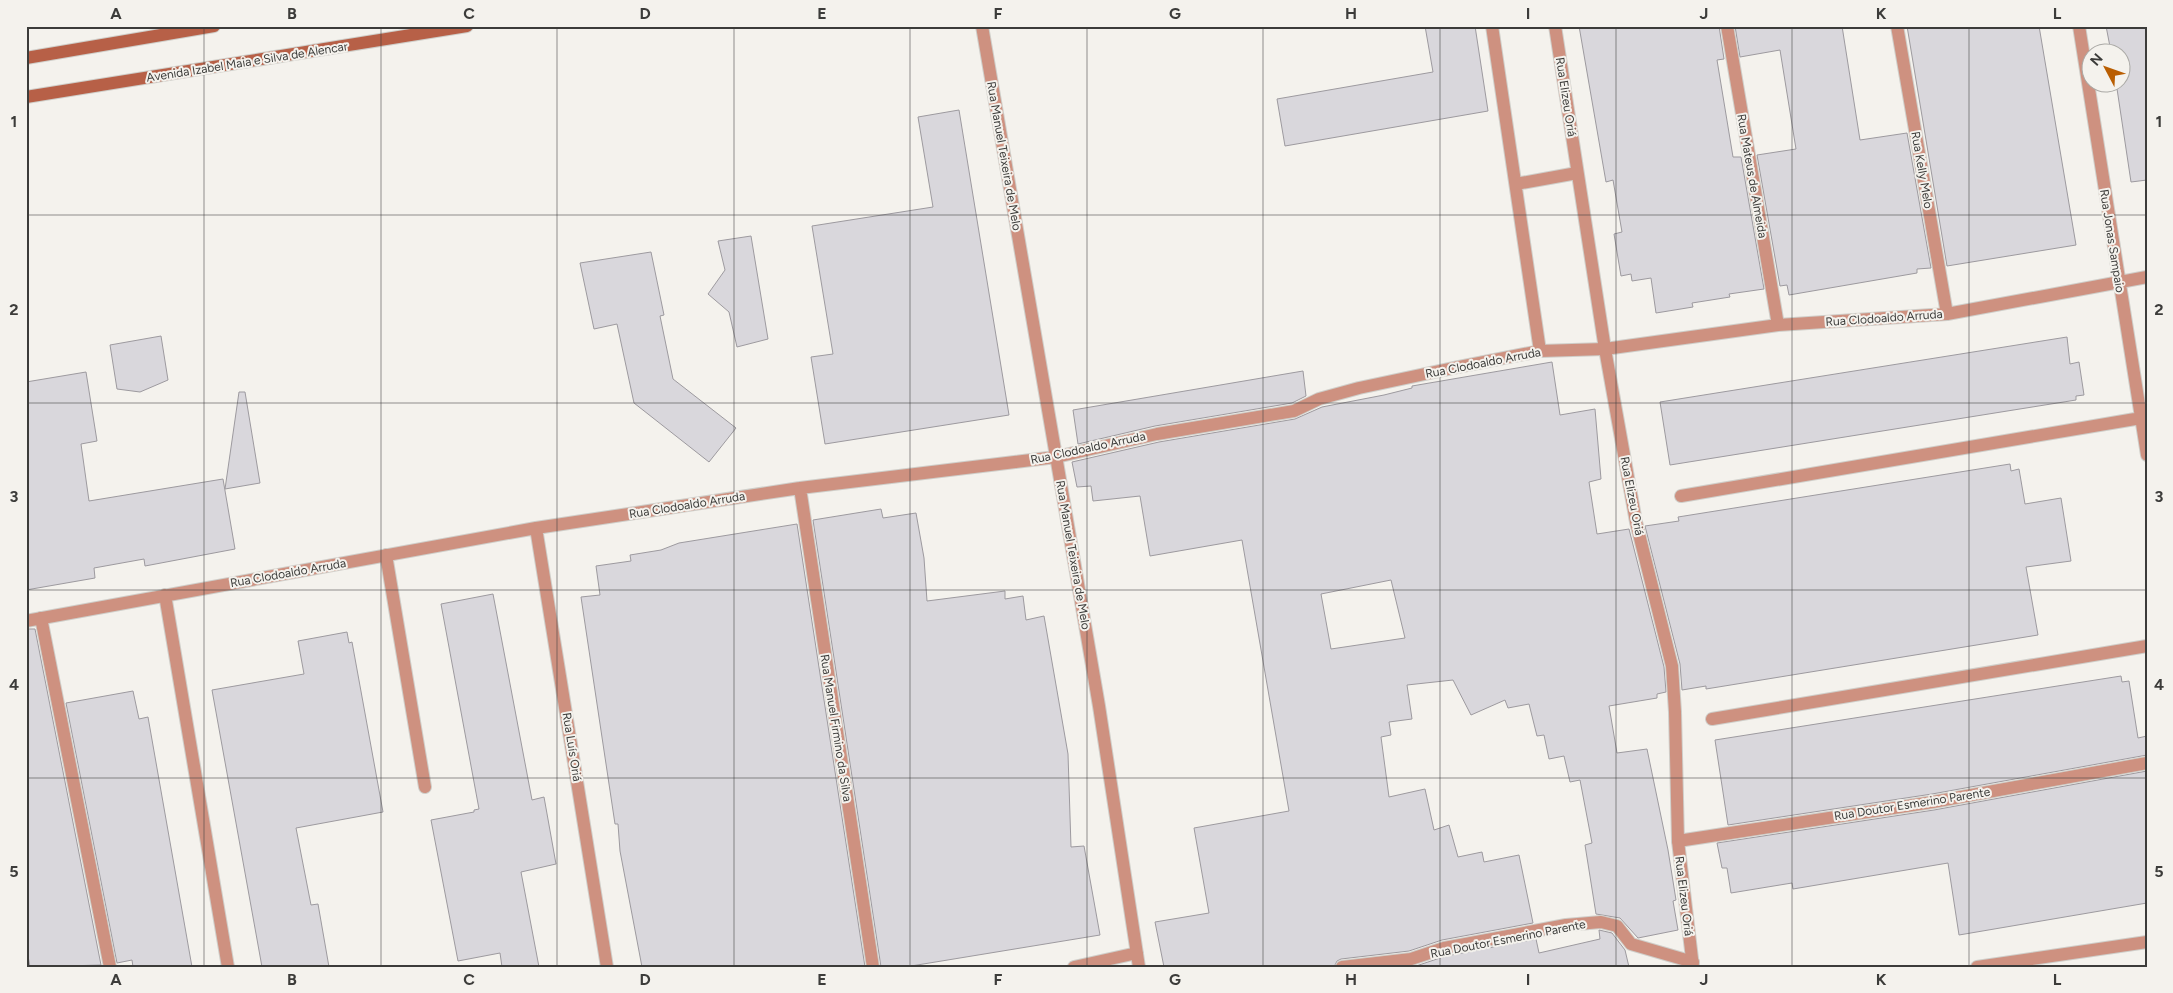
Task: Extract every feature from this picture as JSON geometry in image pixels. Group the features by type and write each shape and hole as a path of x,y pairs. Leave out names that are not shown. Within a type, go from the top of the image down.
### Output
{"street":[{"path":"26,58 214,26"},
{"name":"Avenida Izabel Maia e Silva de Alencar","path":"26,97 467,26"},
{"name":"Rua Manuel Teixeira de Melo","path":"982,26 1099,706 1139,967"},
{"path":"1492,26 1540,351"},
{"name":"Rua Elizeu Oriá","path":"1555,26 1605,349 1636,522 1672,666 1678,841 1693,964"},
{"name":"Rua Mateus de Almeida","path":"1727,26 1778,326"},
{"name":"Rua Kelly Melo","path":"1897,26 1947,314"},
{"name":"Rua Jonas Sampaio","path":"2079,26 2118,283 2144,417 2147,455"},
{"path":"1516,184 1577,173"},
{"name":"Rua Clodoaldo Arruda","path":"26,621 536,528 800,488 1056,457 1157,434 1294,411 1319,399 1359,388 1540,351 1605,349 1778,326 1947,314 2147,277"},
{"path":"1681,496 2144,417"},
{"name":"Rua Manuel Firmino da Silva","path":"800,488 873,967"},
{"name":"Rua Luís Oriá","path":"536,528 606,967"},
{"path":"386,555 424,787"},
{"path":"165,595 228,967"},
{"path":"41,618 110,967"},
{"path":"1712,719 2147,646"},
{"name":"Rua Doutor Esmerino Parente","path":"1678,841 1924,803 2147,764"},
{"name":"Rua Doutor Esmerino Parente","path":"1342,967 1411,959 1444,948 1566,925 1601,922 1617,926 1631,944 1693,964"},
{"path":"1977,967 2147,942"},
{"path":"1074,967 1137,953"}],"building":[{"path":"1425,26 1475,26 1488,111 1285,146 1277,99 1433,72"},
{"path":"1579,26 1719,26 1724,59 1717,60 1733,157 1741,157 1764,289 1729,294 1730,297 1692,303 1693,307 1656,313 1651,278 1632,281 1631,274 1621,276 1614,234 1622,232 1613,180 1606,182"},
{"path":"1735,26 1842,26 1860,140 1907,133 1931,268 1917,269 1917,273 1789,295 1787,285 1780,286 1757,155 1796,149 1780,50 1740,57"},
{"path":"1907,26 2039,26 2076,245 1947,266"},
{"path":"2106,26 2147,26 2147,180 2131,182 2118,92 2130,92 2130,42 2109,42"},
{"path":"959,110 1009,415 825,444 811,357 833,354 812,226 933,207 918,117"},
{"path":"751,236 768,339 737,347 729,312 708,294 725,270 718,241"},
{"path":"651,252 664,315 660,316 673,379 736,428 709,462 634,403 617,324 594,329 580,263"},
{"path":"161,336 168,380 140,392 117,389 110,345"},
{"path":"2067,337 2070,364 2079,362 2084,395 2076,396 2076,400 1670,465 1660,402"},
{"path":"1552,362 1560,415 1595,409 1601,479 1589,482 1597,534 1629,529 1664,667 1666,692 1657,694 1657,698 1609,706 1617,753 1647,749 1668,850 1676,900 1673,901 1678,930 1638,938 1620,918 1596,914 1585,845 1592,843 1580,780 1570,782 1564,756 1549,759 1544,735 1537,736 1529,704 1508,708 1505,700 1471,715 1453,680 1407,685 1412,719 1389,722 1391,735 1381,737 1389,797 1425,789 1434,830 1449,825 1458,857 1482,852 1484,862 1519,855 1533,923 1442,940 1409,951 1341,959 1337,961 1334,967 1164,967 1155,922 1209,913 1194,828 1289,811 1242,540 1150,556 1140,496 1093,501 1091,486 1077,487 1072,462 1159,442 1295,419 1322,407 1384,395 1412,388 1412,386","holes":["1391,580 1405,638 1331,649 1321,594"]},
{"path":"1303,371 1306,396 1292,403 1155,426 1078,444 1073,410"},
{"path":"86,372 97,441 81,444 89,501 223,479 235,549 145,566 144,559 94,568 95,578 26,590 26,382"},
{"path":"239,392 245,392 260,483 225,489"},
{"path":"2010,464 2011,471 2019,469 2025,504 2061,498 2071,561 2026,567 2038,635 1706,689 1706,686 1682,690 1680,664 1645,526 1679,521 1678,517"},
{"path":"881,509 883,518 916,513 924,558 927,601 1005,591 1005,599 1023,596 1026,620 1044,616 1068,754 1071,847 1084,846 1100,935 905,967 881,967 813,520"},
{"path":"797,524 865,967 642,967 620,851 618,824 615,824 581,597 600,595 596,566 631,561 630,555 661,550 679,543"},
{"path":"493,594 532,800 544,797 556,864 521,872 539,967 502,967 500,953 458,961 431,820 474,812 474,810 479,809 441,604"},
{"path":"26,629 35,629 101,965 30,967 26,945"},
{"path":"347,632 349,643 352,642 383,812 296,828 311,905 318,904 329,967 262,967 212,690 304,674 298,641"},
{"path":"2121,676 2122,682 2129,681 2138,738 2147,736 2147,755 1932,794 1728,825 1715,740"},
{"path":"133,691 139,719 148,717 192,967 133,967 132,960 117,963 66,703"},
{"path":"2147,771 2147,903 1959,935 1948,863 1793,889 1792,883 1731,893 1727,868 1722,868 1717,843 1934,810"},
{"path":"1599,930 1612,933 1625,950 1629,967 1413,967 1446,956 1536,939 1539,953 1600,939"}]}
